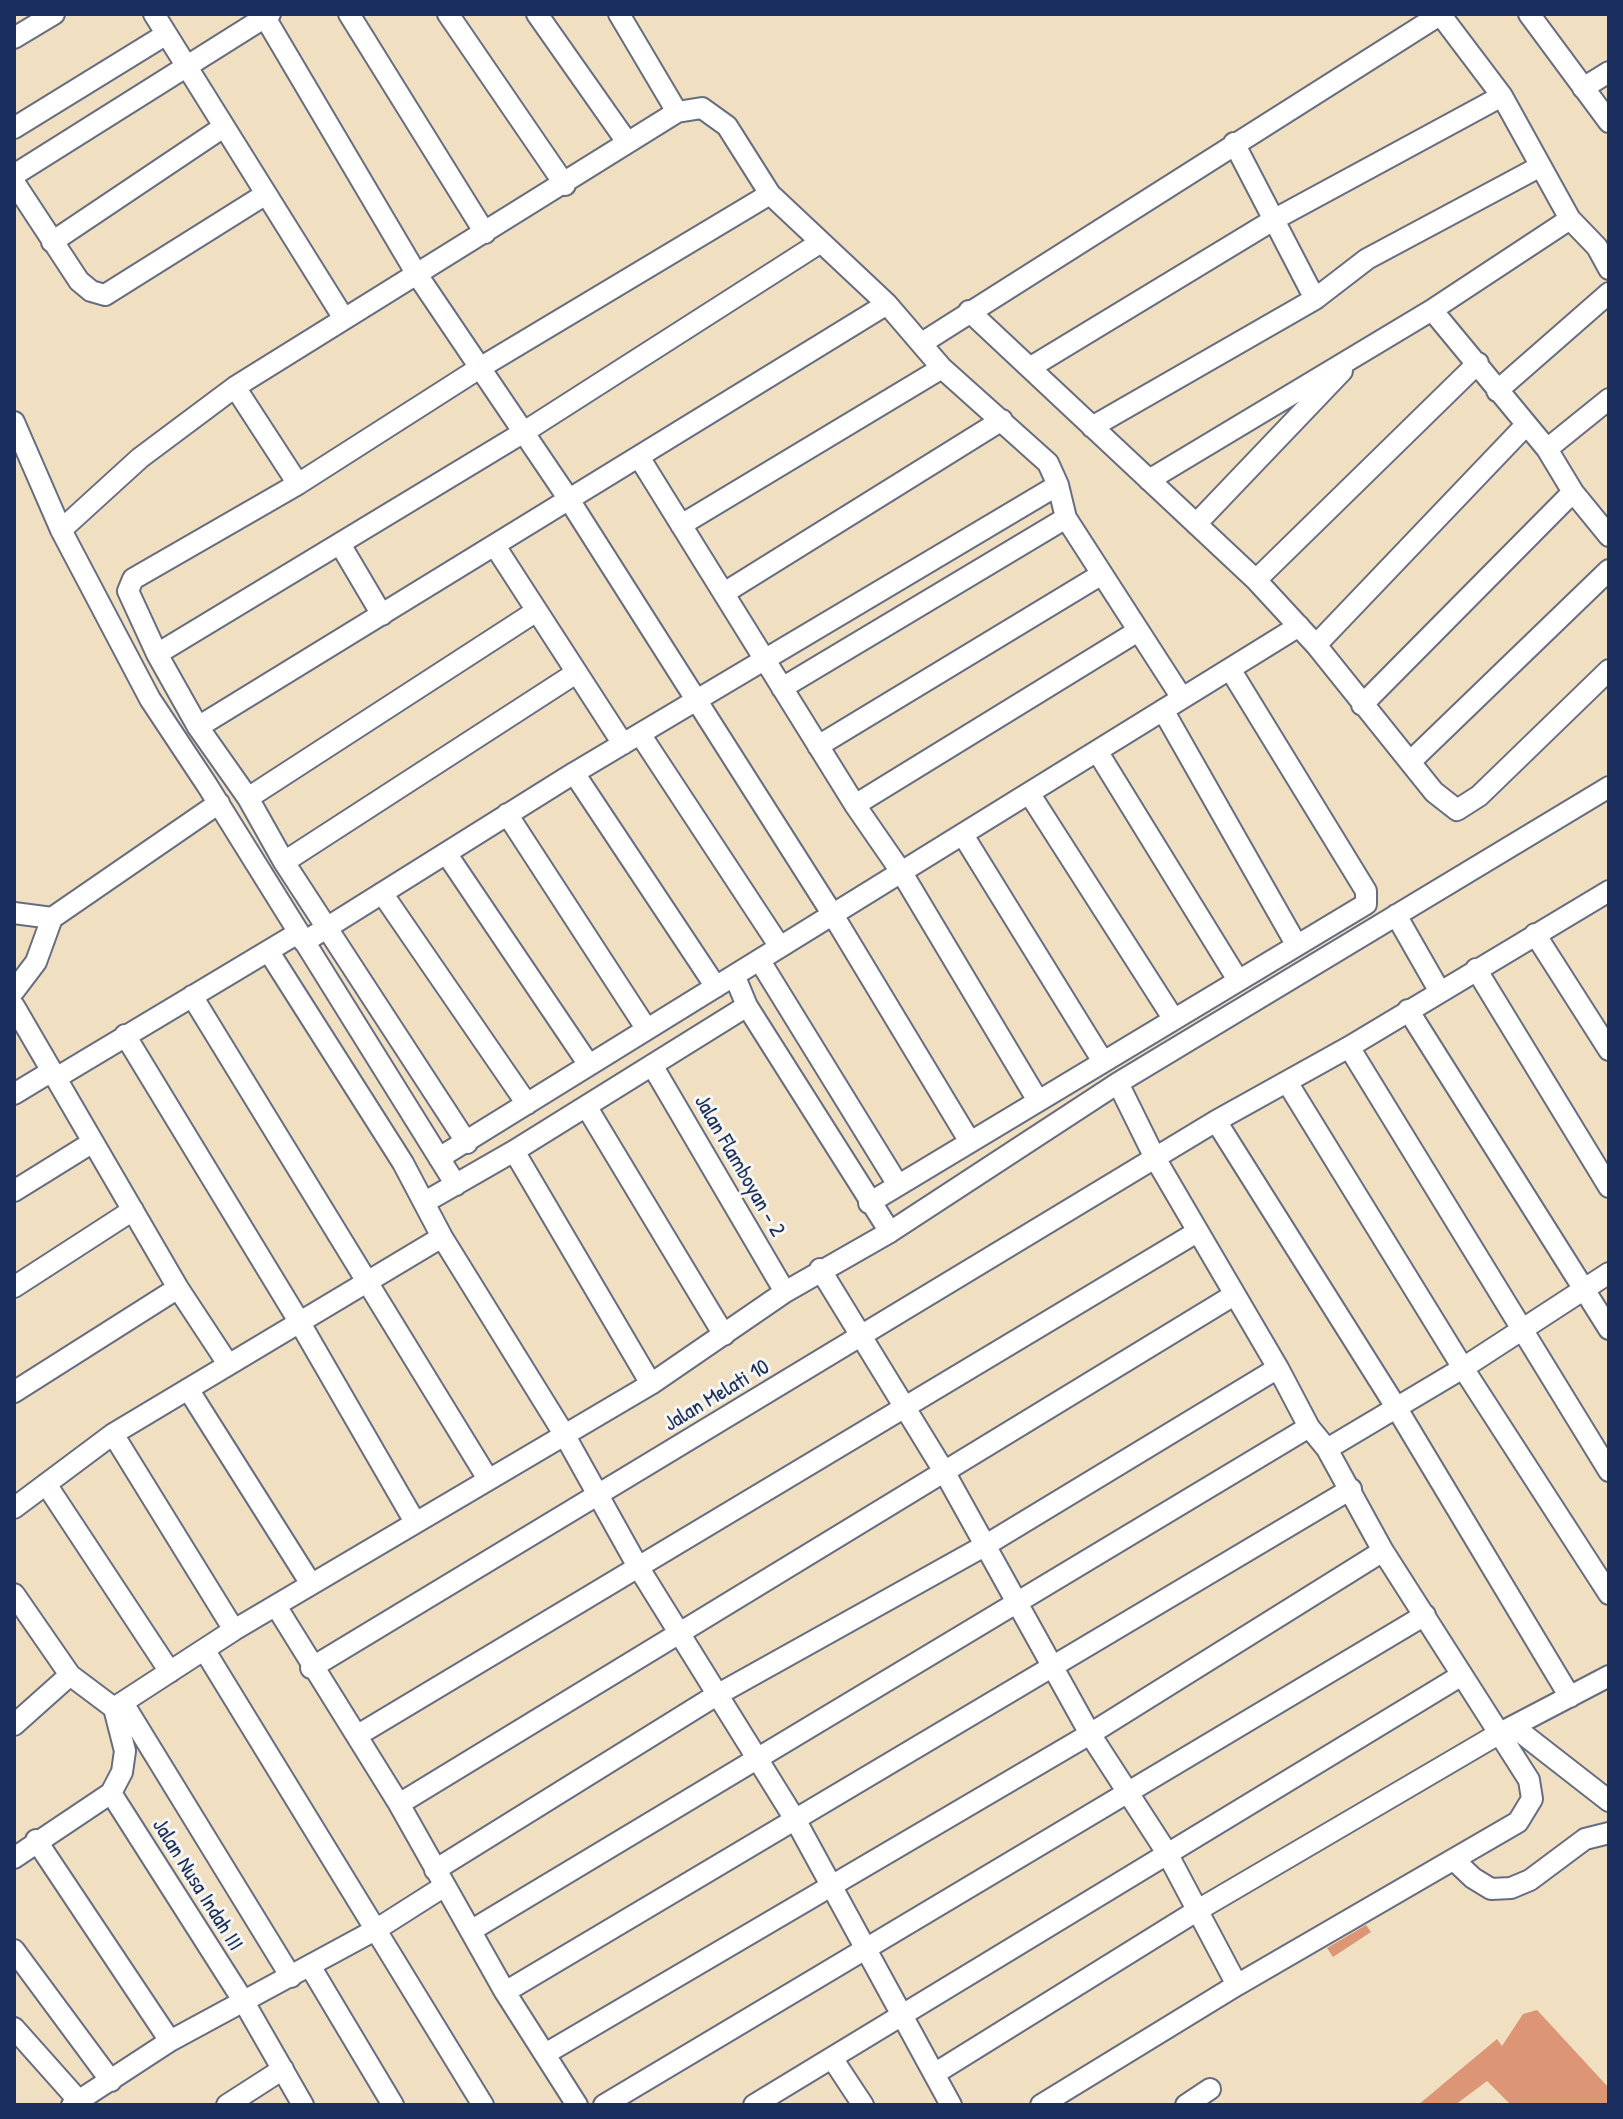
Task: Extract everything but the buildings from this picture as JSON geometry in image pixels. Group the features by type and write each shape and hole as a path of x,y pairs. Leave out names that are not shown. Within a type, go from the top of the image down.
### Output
{"street":[{"path":"14,38 54,14"},
{"path":"349,14 485,233"},
{"path":"448,14 565,185"},
{"path":"537,14 627,142"},
{"path":"619,14 677,112"},
{"path":"922,343 1441,14 1502,96 1570,219 1603,243 1609,269"},
{"path":"14,175 266,15 416,273 568,498 694,702 833,915 970,1142"},
{"path":"1539,17 1583,88 1609,122"},
{"path":"14,128 160,20 222,128 343,317"},
{"path":"1583,88 1609,72"},
{"path":"1031,367 1275,219 1502,96"},
{"path":"61,530 140,458 235,387 343,317 565,185 677,112 702,108 727,126 770,194 887,304 942,368 1041,454 1058,485 1066,518 1182,698"},
{"path":"52,242 222,128"},
{"path":"1234,143 1315,299"},
{"path":"1092,427 1315,299 1367,259 1539,167"},
{"path":"14,182 79,281 91,291 105,295 266,194"},
{"path":"467,1143 284,862 248,798 198,727 157,654 128,591 133,579 298,484 478,369 770,194"},
{"path":"1149,480 1432,310 1570,219"},
{"path":"157,654 524,432 821,242"},
{"path":"1497,391 1609,293"},
{"path":"198,727 887,304"},
{"path":"1432,310 1547,449 1573,492 1609,536"},
{"path":"969,311 1256,580 1316,645 1434,792 1457,810 1479,796 1609,670"},
{"path":"1196,524 1361,352"},
{"path":"1256,580 1478,363"},
{"path":"681,525 942,368"},
{"path":"235,387 298,484"},
{"path":"1547,449 1609,399"},
{"path":"724,593 1002,420"},
{"path":"14,422 61,530 150,699 219,803 456,1185"},
{"path":"1316,645 1526,425"},
{"path":"639,457 855,805 902,873 1037,1099"},
{"path":"14,1094 54,1075 269,952 327,927 574,773 1058,485"},
{"path":"1362,705 1573,492"},
{"path":"782,688 1066,518"},
{"path":"340,544 382,615"},
{"path":"495,546 576,673 632,739 780,947"},
{"path":"1410,762 1609,570"},
{"path":"818,746 1102,574"},
{"path":"248,798 535,612"},
{"path":"439,1158 1299,626"},
{"path":"855,805 1138,631"},
{"path":"869,1203 1037,1099 1358,909 1368,898 1230,669"},
{"path":"284,862 576,673"},
{"path":"1163,710 1296,944"},
{"path":"1097,751 1238,980"},
{"path":"207,785 228,769"},
{"path":"574,773 716,987"},
{"path":"118,1705 234,1630 651,1384 820,1269 890,1232 1118,1083 1609,787"},
{"path":"1029,793 1173,1018"},
{"path":"14,991 36,962 52,918 219,803"},
{"path":"507,814 646,1028"},
{"path":"963,835 1102,1060"},
{"path":"446,853 589,1065"},
{"path":"382,893 527,1104"},
{"name":"Jalan Melati 10","path":"311,1668 1216,1121 1349,1047 1535,934 1607,897"},
{"path":"14,913 52,918"},
{"path":"1396,915 1440,992"},
{"path":"1535,934 1609,1050"},
{"path":"269,952 387,1138 442,1237 564,1434 597,1497 715,1696 796,1821 951,2105"},
{"path":"760,961 898,1185"},
{"path":"1476,969 1609,1187"},
{"path":"735,977 747,1006 890,1232"},
{"path":"192,996 488,1479"},
{"path":"14,1006 178,1288 228,1364"},
{"path":"425,1202 514,1151 747,1006"},
{"path":"1408,1010 1609,1329"},
{"path":"125,1035 300,1323 415,1522"},
{"path":"1349,1047 1609,1471"},
{"name":"Jalan Flamboyan - 2","path":"652,1065 785,1292"},
{"path":"1287,1082 1463,1368 1609,1594"},
{"path":"1118,1083 1155,1158 1278,1368 1309,1427 1327,1449 1383,1551 1462,1675 1507,1730 1609,1801"},
{"path":"586,1106 724,1335"},
{"path":"387,1138 415,1121"},
{"path":"1216,1121 1396,1407 1570,1697"},
{"path":"14,1191 93,1142"},
{"path":"514,1151 651,1384"},
{"path":"14,1287 133,1210"},
{"path":"358,1735 1197,1232"},
{"path":"14,1508 113,1434 442,1237"},
{"path":"820,1269 945,1473 1090,1734 1167,1853 1237,1985"},
{"path":"1327,1449 1463,1368 1609,1273"},
{"path":"14,1392 178,1288"},
{"path":"399,1804 1234,1295"},
{"path":"14,2028 75,2103 170,2041 377,1929 439,1878 715,1696 986,1545 1278,1368"},
{"path":"188,1389 311,1584"},
{"path":"472,1930 1016,1600 1309,1427"},
{"path":"113,1434 234,1630"},
{"path":"46,1484 170,1672"},
{"path":"505,1992 796,1821 1053,1663 1351,1489"},
{"path":"545,2054 1090,1734 1383,1551"},
{"path":"14,1594 70,1675 118,1705 291,1977"},
{"path":"276,1606 311,1668 358,1735 505,1992 577,2105"},
{"path":"604,2105 1425,1615"},
{"path":"205,1651 483,2105"},
{"path":"14,1725 70,1675"},
{"path":"762,2103 1462,1675"},
{"path":"934,2074 1198,1910 1507,1730 1609,1676"},
{"path":"14,1858 36,1840 111,1793 122,1772 125,1751 118,1705"},
{"path":"1041,2105 1237,1985 1518,1822 1528,1811 1531,1787 1507,1730"},
{"name":"Jalan Nusa Indah III","path":"111,1793 244,2002 303,2105"},
{"path":"1454,1860 1473,1878 1491,1889 1511,1888 1530,1880 1585,1839 1609,1833"},
{"path":"36,1840 170,2041"},
{"path":"14,1950 111,2081"},
{"path":"310,1966 393,2105"},
{"path":"832,2058 863,2105"},
{"path":"227,2105 283,2069"},
{"path":"1186,2105 1210,2089"}]}
